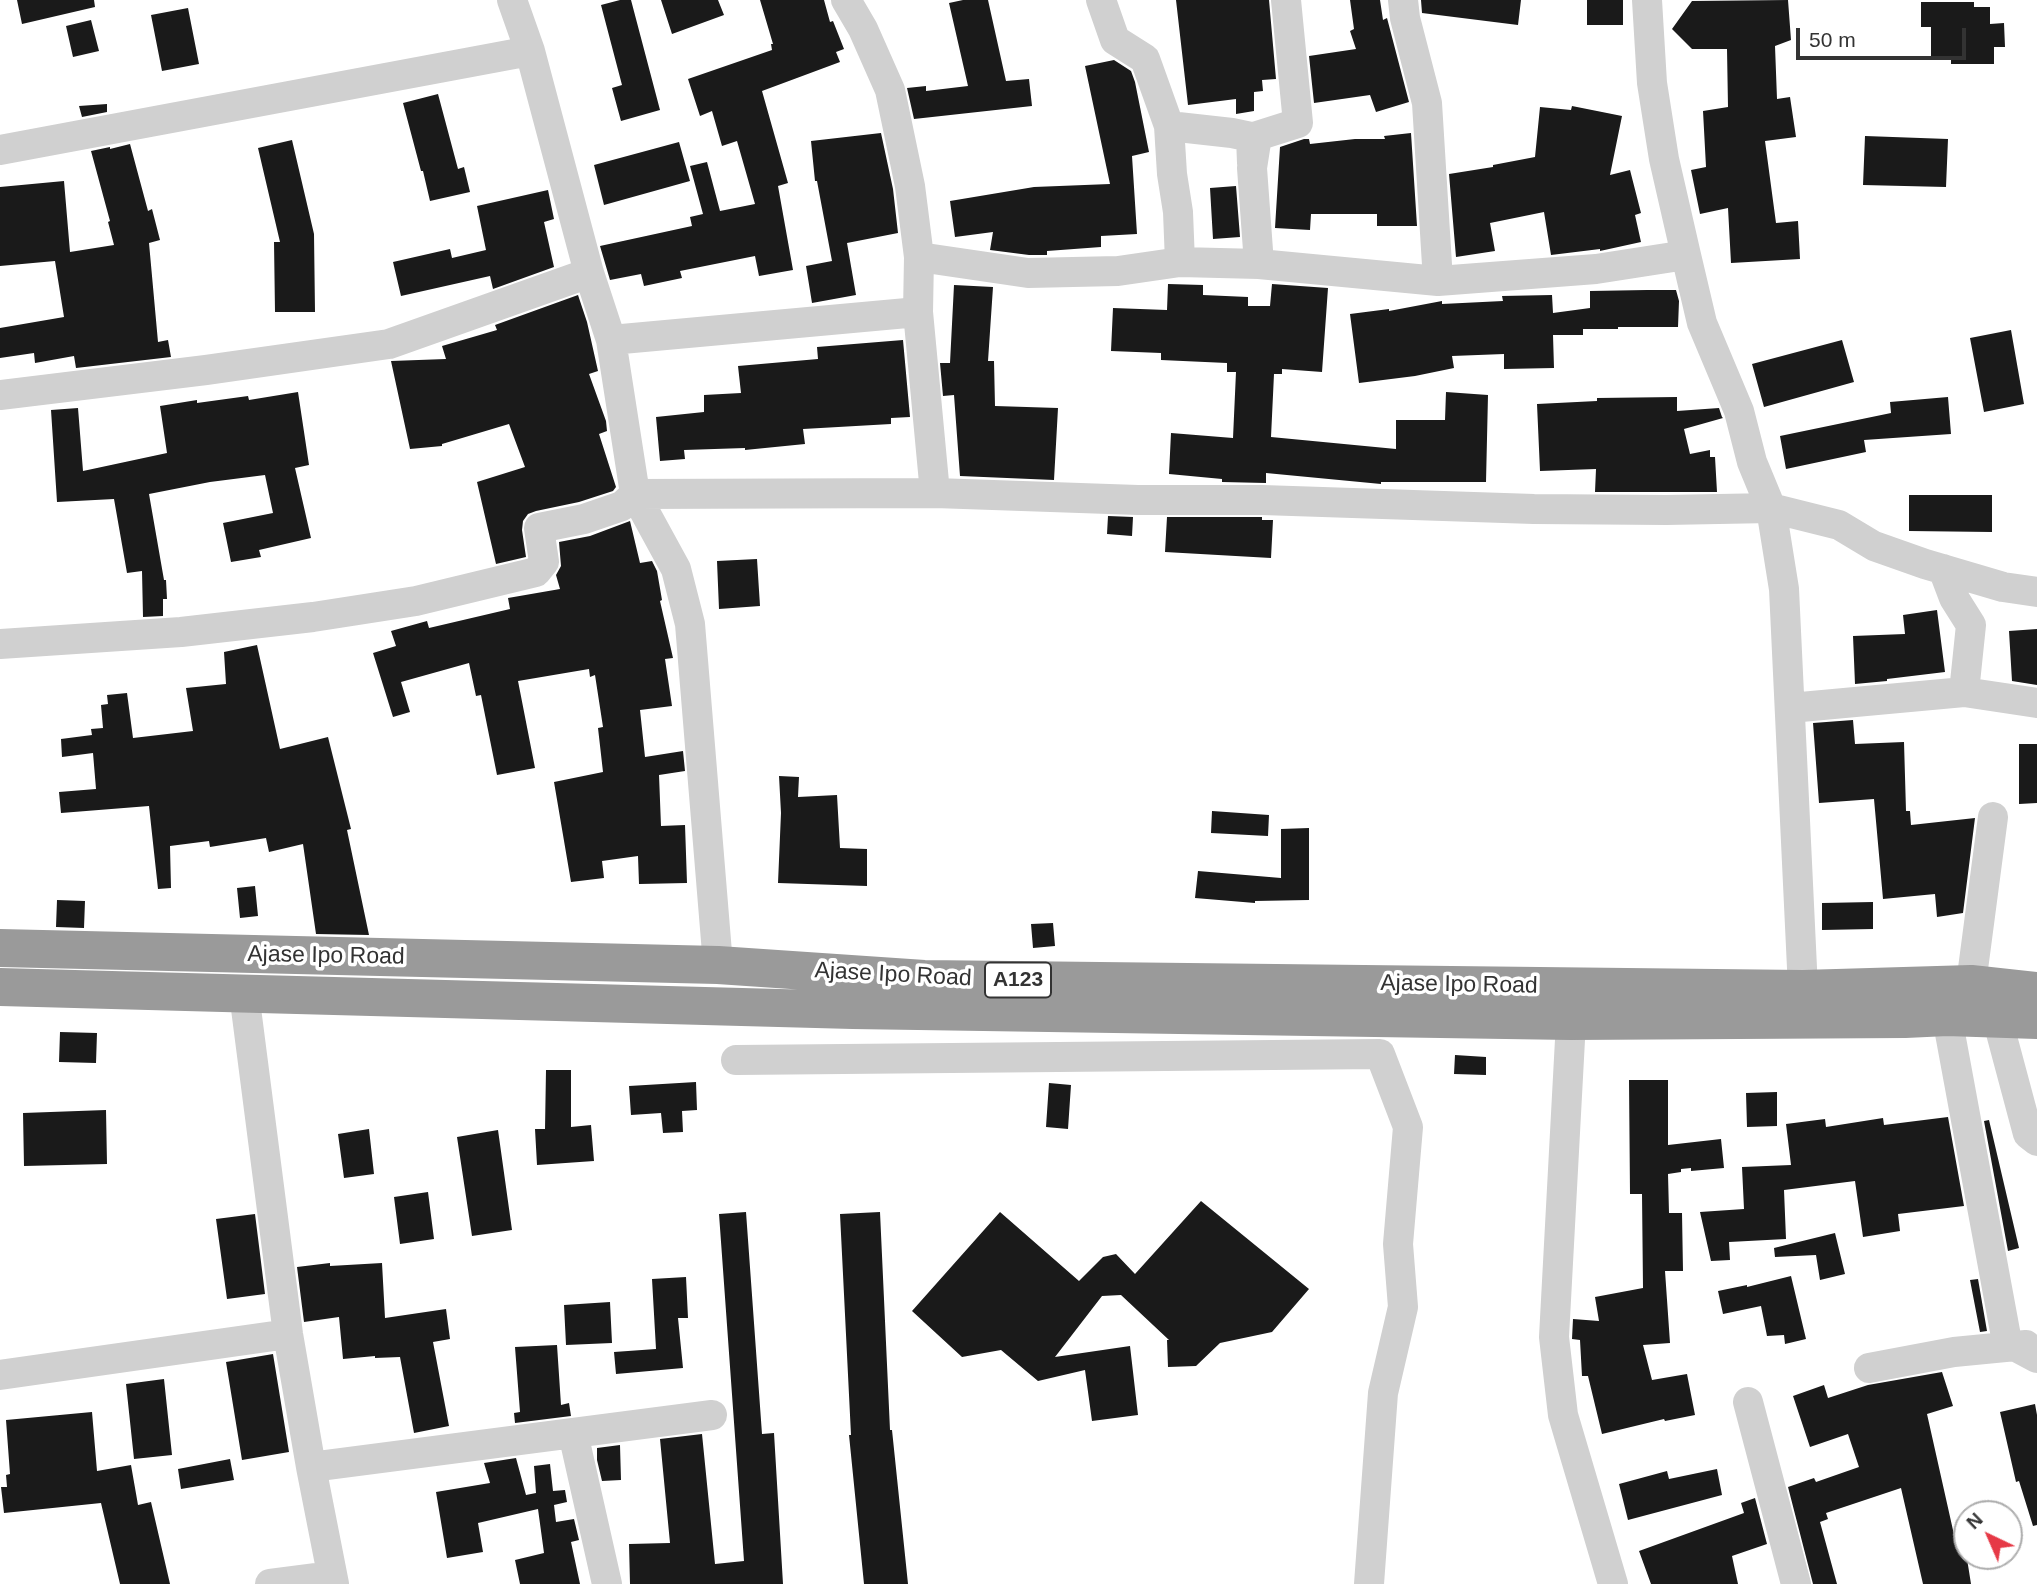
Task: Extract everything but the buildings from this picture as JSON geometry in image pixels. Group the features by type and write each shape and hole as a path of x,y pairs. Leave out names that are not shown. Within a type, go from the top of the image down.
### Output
{"highway":[{"name":"Ajase Ipo Road","path":"0,948 718,965 924,979 1803,989 1971,984 2037,991"},
{"name":"Ajase Ipo Road","path":"0,987 853,1010 1571,1021 1947,1017 2037,1020"}],"street":[{"path":"512,0 530,51 589,273 611,340 635,494 676,569 690,624 718,965"},
{"path":"846,0 863,29 890,90 911,186 919,257 918,312 935,493"},
{"path":"1101,0 1115,40 1146,59 1169,126 1180,262"},
{"path":"1252,168 1257,136 1298,123 1286,0"},
{"path":"1403,0 1405,18 1427,103 1438,281"},
{"path":"1647,0 1652,83 1664,159 1686,255 1702,323 1738,411 1752,462 1770,508 1783,590 1803,989"},
{"path":"0,149 530,51"},
{"path":"1169,126 1251,137 1259,264"},
{"path":"919,257 1028,273 1118,271 1180,262 1259,264 1438,281 1596,269 1686,255"},
{"path":"0,395 389,344 589,273"},
{"path":"611,340 918,312"},
{"path":"0,644 181,632 313,617 416,601 536,572 544,562 538,528 583,519 622,506 635,494 935,493 1534,509 1770,508 1839,525 1874,546 1943,569 1998,586 2037,592"},
{"path":"1943,569 1954,598 1971,625"},
{"path":"1964,692 1971,625 1998,586"},
{"path":"1790,708 1964,692 2037,704"},
{"path":"1971,984 1993,817"},
{"path":"244,993 288,1334 333,1580 271,1584"},
{"path":"1947,1017 2007,1342 2030,1350"},
{"path":"1997,1018 2028,1134 2037,1141"},
{"path":"1571,1021 1554,1337 1563,1415 1613,1584"},
{"path":"736,1060 1380,1054 1408,1127 1398,1244 1404,1307 1383,1393 1369,1584"},
{"path":"0,1375 288,1334"},
{"path":"1869,1368 1954,1352 2030,1350"},
{"path":"1748,1402 1796,1584"},
{"path":"311,1467 712,1415"},
{"path":"573,1433 607,1584"}]}
